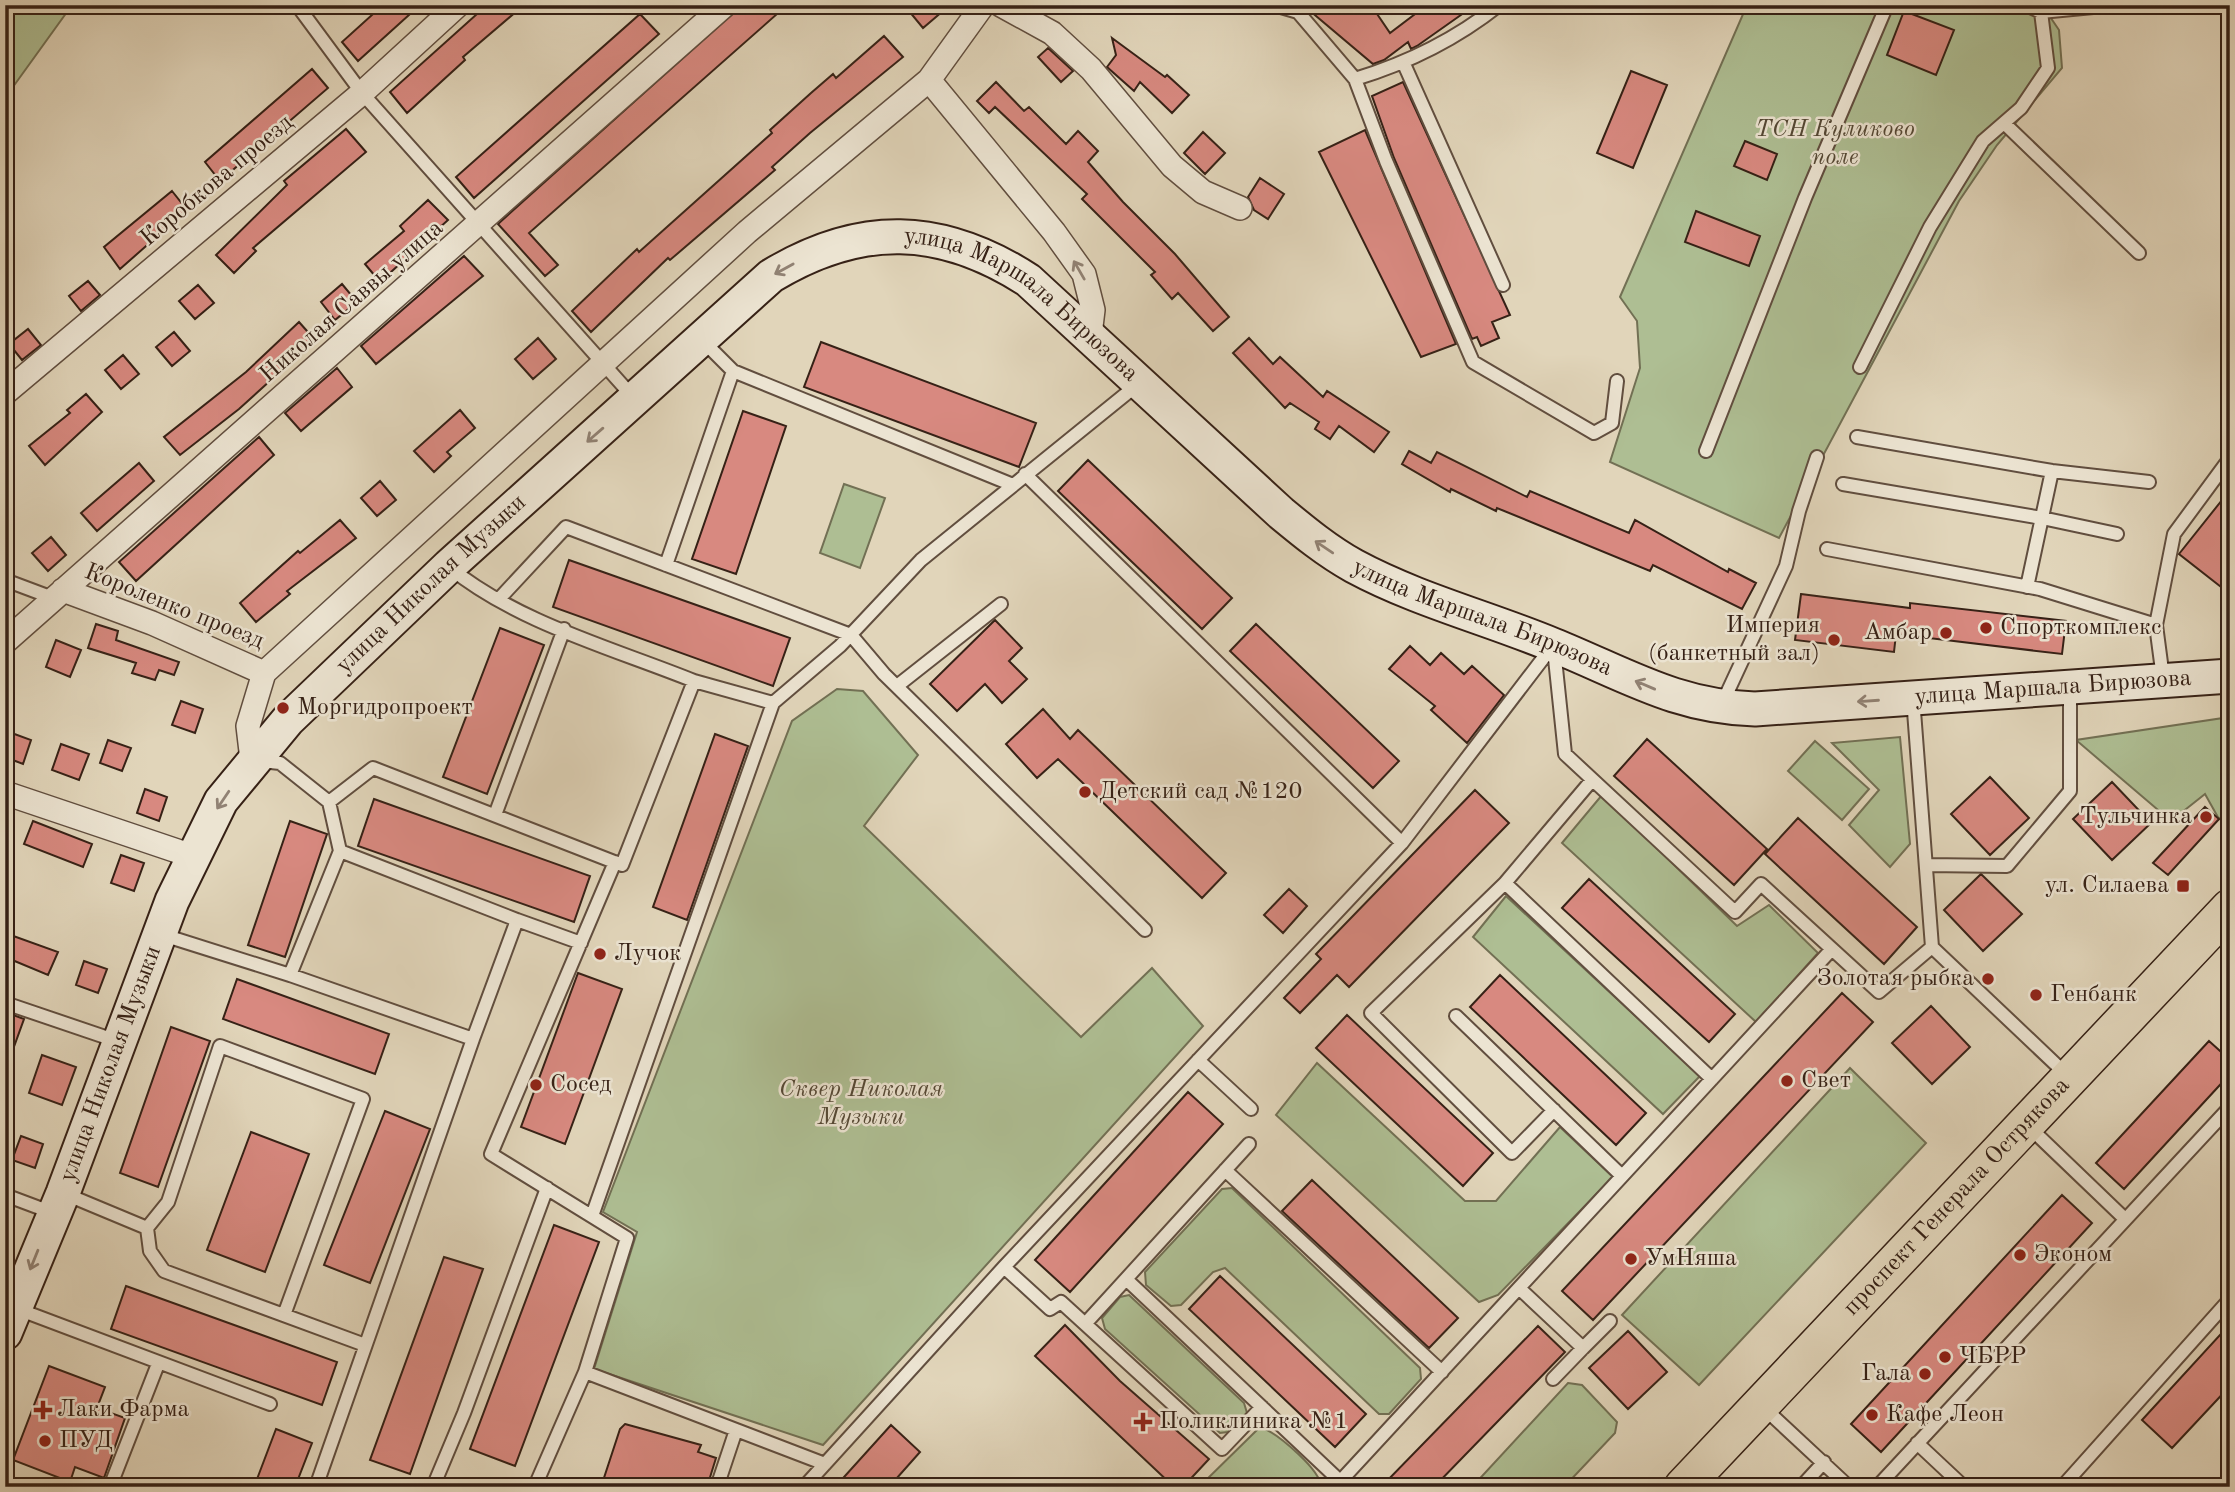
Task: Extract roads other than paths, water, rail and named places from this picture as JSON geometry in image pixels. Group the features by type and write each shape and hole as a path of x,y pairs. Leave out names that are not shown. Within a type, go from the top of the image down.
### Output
{"main road":[{"name":"улица Маршала Бирюзова","path":"847,244 907,236 971,248 1028,280 1280,513 1323,547 1357,567 1554,645 1673,697 1721,708 1755,709 2230,676"},
{"name":"улица Николая Музыки","path":"10,1321 192,856 221,801 252,760 288,720 449,566 771,276 811,255 847,244"},
{"name":"проспект Генерала Острякова","path":"1684,1487 2068,1076 2230,908"}],"street":[{"name":"Коробкова проезд","path":"5,393 362,93 458,5"},
{"name":"Николая Саввы улица","path":"9,639 725,5"},
{"path":"252,760 248,726 264,673 747,232 929,80 983,5"},
{"path":"1001,5 1052,33 1091,69 1172,166 1203,192 1240,208"},
{"path":"929,80 1054,232 1084,274 1093,310 1090,335"},
{"name":"Короленко проезд","path":"58,594 152,623 264,673"},
{"path":"5,793 192,856"}],"lane":[{"path":"297,5 362,93 635,400"},
{"path":"1274,5 1298,12 1355,79 1386,161 1473,362 1594,433 1612,423 1617,381"},
{"path":"1355,79 1405,64 1471,27 1499,5"},
{"path":"1706,451 1805,198 1887,5"},
{"path":"2026,5 2042,9 2114,5"},
{"path":"1860,366 1930,227 1983,141 2021,108 2048,68 2042,9"},
{"path":"1405,64 1503,285"},
{"path":"2004,122 2139,253"},
{"path":"700,339 733,371 1013,485"},
{"path":"666,565 733,371"},
{"path":"592,1216 773,703 851,635 921,560 1140,383"},
{"path":"1857,437 2052,471 2149,482"},
{"path":"1721,708 1786,566 1799,511 1817,457"},
{"path":"2163,682 2156,625 2174,534 2230,458"},
{"path":"2027,587 2052,471"},
{"path":"1025,474 1402,843"},
{"path":"1843,484 2042,518 2118,534"},
{"path":"499,599 566,527 851,635 897,685 1145,930"},
{"path":"1828,549 2027,587 2156,625"},
{"path":"449,566 470,584 564,629 694,681 773,703"},
{"path":"5,580 58,594"},
{"path":"897,685 1000,604"},
{"path":"495,816 564,629"},
{"path":"1554,645 1565,754 1735,912 1761,884 1879,992 1932,947"},
{"path":"804,1487 1004,1267 1402,843 1554,645"},
{"path":"329,802 373,768 622,864 694,681"},
{"path":"1926,866 2007,866 2070,791 2070,687"},
{"path":"1913,698 1932,947 2068,1076"},
{"path":"252,760 281,763 329,802 340,851 290,975"},
{"path":"1554,1110 1512,1153 1371,1013 1504,883 1592,780"},
{"path":"340,851 581,943"},
{"path":"541,1487 536,1484 586,1372 627,1238 491,1153 615,862"},
{"path":"1504,883 1712,1079"},
{"path":"318,1486 365,1345 517,920"},
{"path":"160,934 290,975 473,1039"},
{"path":"1126,1279 1262,1407 1338,1484 1832,949"},
{"path":"5,1003 120,1042"},
{"path":"1456,1016 1622,1176"},
{"path":"284,1315 363,1099 220,1046 168,1202 147,1228 150,1251 164,1271 365,1345"},
{"path":"1198,1060 1251,1109"},
{"path":"1877,1487 2230,1107"},
{"path":"2026,1124 2125,1219"},
{"path":"1085,1324 1249,1144"},
{"path":"1225,1170 1441,1371"},
{"path":"433,1487 464,1413 547,1188"},
{"path":"5,1195 58,1203 147,1228"},
{"path":"1004,1267 1050,1310 1061,1302 1222,1449 1262,1407"},
{"path":"1519,1288 1583,1348"},
{"path":"2062,1487 2230,1299"},
{"path":"10,1321 158,1364 270,1404"},
{"path":"1553,1378 1610,1321"},
{"path":"110,1487 158,1364"},
{"path":"586,1372 825,1464"},
{"path":"1760,1404 1849,1487"},
{"path":"717,1487 736,1430"},
{"path":"1917,1443 1964,1487"},
{"path":"1801,1487 1824,1462"}],"place":[{"name":"Спорткомплекс","path":"1986,628"},
{"name":"Амбар","path":"1946,633"},
{"name":"Империя (банкетный зал)","path":"1834,640"},
{"name":"Моргидропроект","path":"283,708"},
{"name":"Детский сад №120","path":"1085,792"},
{"name":"Тульчинка","path":"2206,817"},
{"name":"ул. Силаева","path":"2183,886"},
{"name":"Лучок","path":"600,954"},
{"name":"Золотая рыбка","path":"1988,979"},
{"name":"Генбанк","path":"2036,995"},
{"name":"Свет","path":"1787,1081"},
{"name":"Сосед","path":"536,1085"},
{"name":"Эконом","path":"2020,1255"},
{"name":"УмНяша","path":"1631,1259"},
{"name":"ЧБРР","path":"1945,1357"},
{"name":"Гала","path":"1925,1374"},
{"name":"Лаки Фарма","path":"43,1410"},
{"name":"Кафе Леон","path":"1872,1415"},
{"name":"Поликлиника №1","path":"1143,1422"},
{"name":"ПУД","path":"45,1441"}],"park label":[{"name":"ТСН Куликово поле","path":"1835,144"},
{"name":"Сквер Николая Музыки","path":"861,1104"}]}
